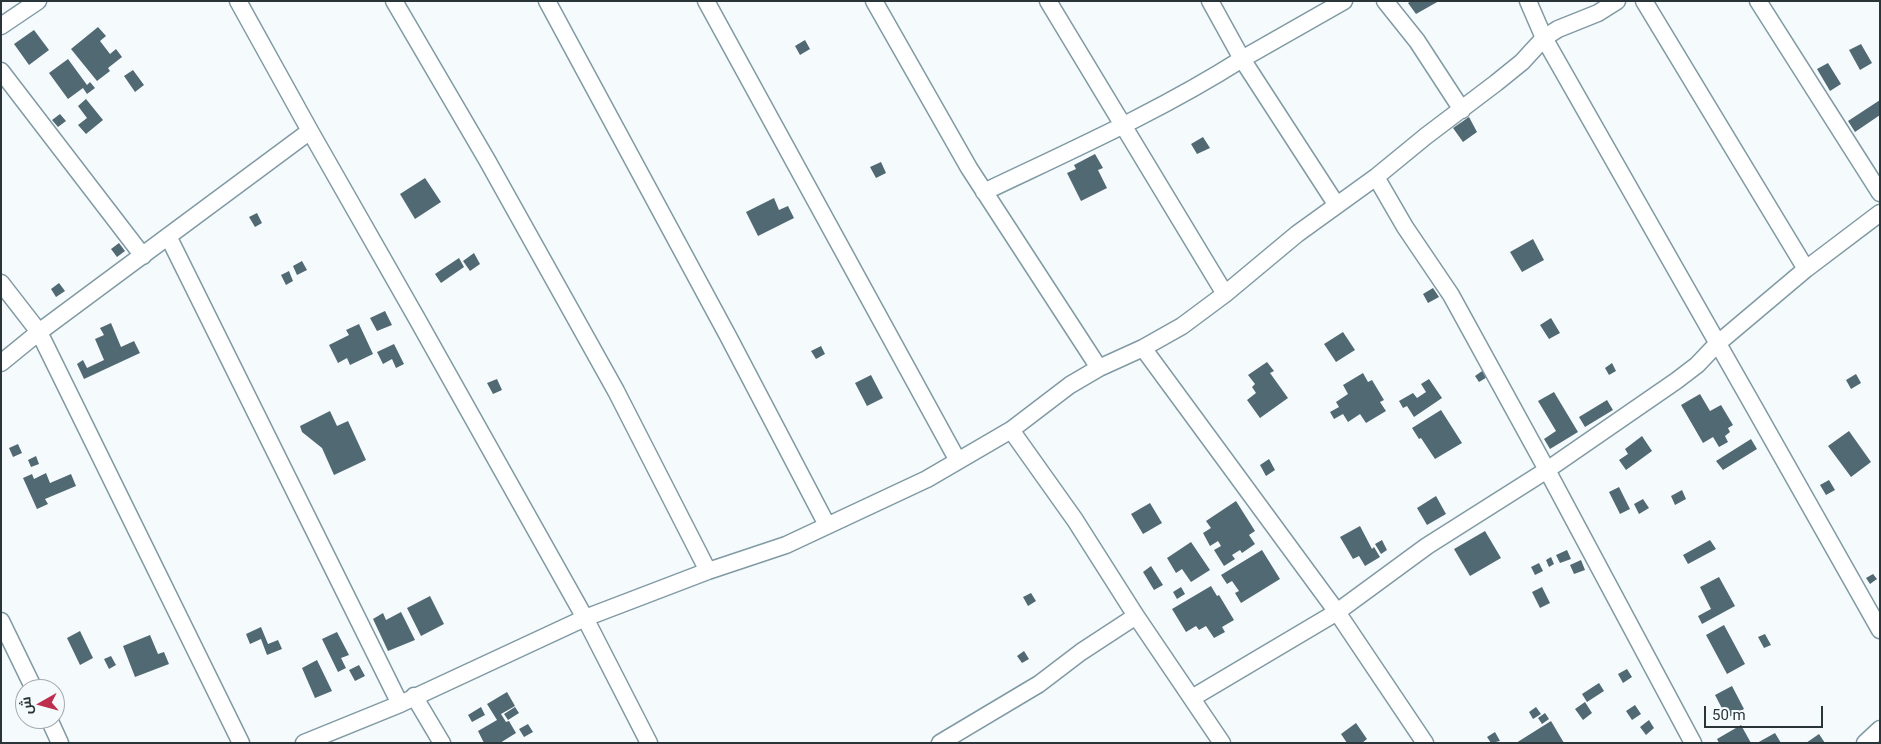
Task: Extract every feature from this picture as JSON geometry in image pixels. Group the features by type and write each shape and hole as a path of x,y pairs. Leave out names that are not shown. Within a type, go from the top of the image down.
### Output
{"street":[{"path":"1,26 38,1"},
{"path":"238,1 585,618 649,743"},
{"path":"394,1 449,92 606,374 708,571"},
{"path":"547,1 728,336 827,525"},
{"path":"706,1 958,461"},
{"path":"874,1 969,168 1099,368"},
{"path":"1048,1 1225,294"},
{"path":"1210,1 1242,59 1336,204"},
{"path":"984,192 1122,126 1200,85 1344,1"},
{"path":"1385,1 1417,41 1462,110"},
{"path":"1528,1 1544,38 1880,630"},
{"path":"304,743 407,700 585,618 708,571 786,545 927,479 1011,430 1070,385 1099,368 1143,348 1182,326 1225,294 1297,234 1336,204 1376,177 1426,136 1462,110 1522,62 1544,38 1558,29 1598,13 1617,1"},
{"path":"1644,1 1806,269"},
{"path":"1758,1 1880,193"},
{"path":"1,71 143,256"},
{"path":"1,363 39,332 310,131"},
{"path":"1376,177 1405,227 1451,296 1548,470 1693,743"},
{"path":"1192,698 1337,612 1427,546 1548,470 1676,381 1697,365 1717,344 1806,269 1880,212"},
{"path":"168,236 407,700 442,743"},
{"path":"1,283 39,332 241,743"},
{"path":"1143,348 1337,612 1425,743"},
{"path":"1011,430 1075,520 1136,616 1222,743"},
{"path":"940,743 1039,684 1081,652 1136,616"},
{"path":"1,621 29,679"},
{"path":"54,729 60,743"},
{"path":"1865,743 1880,729"}],"building":[{"path":"1411,1 1439,1 1416,14 1408,3"},
{"path":"98,27 106,36 100,41 110,54 116,49 122,57 108,68 110,71 97,81 71,49"},
{"path":"34,30 49,50 29,65 14,44"},
{"path":"805,40 810,49 800,55 795,46"},
{"path":"1861,44 1872,63 1860,70 1849,50"},
{"path":"68,59 87,85 90,82 95,88 87,94 83,88 68,99 49,73"},
{"path":"1828,63 1841,84 1830,91 1817,69"},
{"path":"133,70 144,85 135,92 124,76"},
{"path":"86,99 103,120 86,134 78,125 87,118 78,106"},
{"path":"1880,100 1880,115 1855,132 1848,121"},
{"path":"60,114 66,121 58,127 52,120"},
{"path":"1469,117 1477,132 1463,142 1453,128"},
{"path":"1203,137 1210,148 1197,154 1191,144"},
{"path":"1095,154 1103,168 1098,170 1107,188 1081,201 1067,173 1076,169 1074,165"},
{"path":"881,162 886,173 876,178 870,167"},
{"path":"425,178 441,202 415,219 400,194"},
{"path":"774,198 779,210 788,206 794,218 758,236 746,212"},
{"path":"257,213 262,223 255,227 249,217"},
{"path":"1533,239 1544,260 1522,272 1510,252"},
{"path":"119,243 125,251 117,257 111,249"},
{"path":"474,253 480,264 470,271 463,261"},
{"path":"459,258 464,267 441,283 435,274"},
{"path":"302,261 307,270 297,275 293,266"},
{"path":"289,271 293,281 286,285 281,275"},
{"path":"59,283 65,291 56,297 51,289"},
{"path":"1433,288 1439,297 1428,303 1423,294"},
{"path":"385,311 392,325 377,331 370,318"},
{"path":"1551,318 1560,333 1549,339 1540,325"},
{"path":"111,323 121,347 134,341 140,353 84,379 77,364 83,360 87,368 104,360 95,339 104,335 100,328"},
{"path":"359,324 373,354 350,365 347,358 338,363 329,345 349,335 346,330"},
{"path":"1343,332 1355,350 1336,362 1324,344"},
{"path":"394,344 404,364 396,368 392,359 383,364 377,352"},
{"path":"821,346 825,354 816,359 811,351"},
{"path":"1267,362 1274,371 1270,373 1288,398 1260,418 1247,400 1256,393 1252,387 1255,384 1248,375"},
{"path":"1612,363 1616,371 1609,375 1605,368"},
{"path":"1485,369 1489,376 1479,382 1475,376"},
{"path":"1363,373 1368,382 1372,380 1384,400 1380,402 1386,411 1366,423 1360,414 1348,422 1343,414 1334,419 1330,412 1339,407 1336,402 1348,394 1343,385"},
{"path":"1856,374 1861,383 1851,389 1846,380"},
{"path":"871,375 883,398 867,406 855,383"},
{"path":"497,379 502,390 493,394 487,383"},
{"path":"1429,379 1442,398 1414,417 1407,406 1403,408 1399,401 1413,393 1417,398 1426,392 1421,384"},
{"path":"1554,392 1578,432 1550,449 1544,439 1556,431 1538,401"},
{"path":"1700,394 1710,411 1721,405 1733,425 1728,428 1730,432 1725,436 1728,442 1719,447 1713,437 1703,443 1681,405"},
{"path":"1607,400 1613,410 1585,427 1579,417"},
{"path":"1441,410 1462,443 1435,459 1412,428"},
{"path":"330,411 337,426 348,421 366,460 334,475 322,448 302,432 300,426"},
{"path":"1849,431 1871,462 1851,477 1828,446"},
{"path":"1642,436 1652,451 1626,470 1619,460 1628,454 1625,449"},
{"path":"1751,439 1757,449 1723,470 1716,461"},
{"path":"18,444 22,453 13,457 9,448"},
{"path":"36,456 39,464 31,467 28,460"},
{"path":"1269,459 1275,470 1266,476 1260,465"},
{"path":"46,473 50,483 71,474 76,486 45,499 48,504 37,509 23,478 32,474 34,479"},
{"path":"1829,480 1835,490 1826,495 1820,485"},
{"path":"1619,487 1630,509 1620,514 1609,492"},
{"path":"1682,490 1686,499 1675,505 1671,496"},
{"path":"1436,496 1446,514 1427,525 1417,508"},
{"path":"1643,499 1649,508 1639,514 1634,504"},
{"path":"1236,501 1255,531 1249,535 1255,544 1242,553 1240,550 1232,555 1235,559 1224,566 1214,550 1221,546 1218,541 1210,546 1203,533 1211,528 1206,521"},
{"path":"1150,503 1162,523 1143,534 1131,514"},
{"path":"1360,526 1372,549 1374,547 1380,557 1365,566 1359,556 1353,559 1340,537"},
{"path":"1485,531 1501,558 1470,576 1454,549"},
{"path":"1382,540 1387,550 1381,554 1375,544"},
{"path":"1710,540 1716,549 1688,564 1683,555"},
{"path":"1191,542 1210,570 1191,582 1182,569 1176,573 1167,558"},
{"path":"1262,550 1280,579 1241,603 1235,593 1239,591 1232,581 1227,584 1221,575"},
{"path":"1567,550 1571,559 1560,563 1556,555"},
{"path":"1551,557 1554,564 1549,567 1546,560"},
{"path":"1581,560 1585,570 1574,574 1570,565"},
{"path":"1539,563 1543,571 1535,575 1531,567"},
{"path":"1151,566 1163,585 1154,590 1143,572"},
{"path":"1873,574 1877,579 1870,584 1866,578"},
{"path":"1719,577 1735,606 1702,624 1698,616 1711,609 1700,587"},
{"path":"1211,586 1217,596 1219,595 1234,620 1222,627 1225,632 1214,638 1206,626 1199,630 1196,626 1186,632 1172,609"},
{"path":"1181,587 1185,594 1177,599 1173,592"},
{"path":"1542,587 1550,603 1540,608 1532,592"},
{"path":"1031,593 1036,601 1028,606 1023,597"},
{"path":"430,596 444,624 421,636 407,608"},
{"path":"401,612 415,640 388,651 373,619 383,613 386,620"},
{"path":"1724,625 1745,664 1727,674 1706,635"},
{"path":"261,627 268,644 278,640 282,649 267,655 261,639 250,644 246,634"},
{"path":"80,631 93,658 80,665 67,638"},
{"path":"337,632 349,655 341,658 346,668 338,672 322,639"},
{"path":"1765,634 1771,645 1764,648 1758,637"},
{"path":"150,635 158,654 164,652 169,664 135,677 123,646"},
{"path":"1024,651 1029,659 1022,663 1017,656"},
{"path":"111,656 116,665 109,669 104,659"},
{"path":"317,660 332,691 315,698 302,668"},
{"path":"359,665 365,676 355,681 349,670"},
{"path":"1627,669 1632,677 1623,683 1618,674"},
{"path":"1599,683 1604,691 1587,702 1582,694"},
{"path":"1732,686 1744,709 1727,718 1715,695"},
{"path":"507,692 515,706 501,714 506,722 509,721 516,733 500,743 484,743 478,731 497,720 487,704"},
{"path":"1585,702 1592,713 1583,720 1575,709"},
{"path":"1635,705 1641,714 1632,720 1626,711"},
{"path":"481,707 485,715 472,722 468,715"},
{"path":"515,707 519,713 508,720 504,714"},
{"path":"1536,707 1541,714 1533,719 1529,712"},
{"path":"1545,713 1549,719 1542,724 1538,718"},
{"path":"1649,720 1654,728 1646,735 1640,727"},
{"path":"1551,721 1564,743 1516,743"},
{"path":"1356,723 1367,739 1362,743 1347,743 1341,734"},
{"path":"528,724 533,732 524,737 519,729"},
{"path":"1741,725 1751,743 1719,743 1717,739"},
{"path":"1495,732 1500,741 1491,743 1487,737"},
{"path":"1775,733 1781,743 1757,743"},
{"path":"1819,734 1825,743 1806,743"}]}
